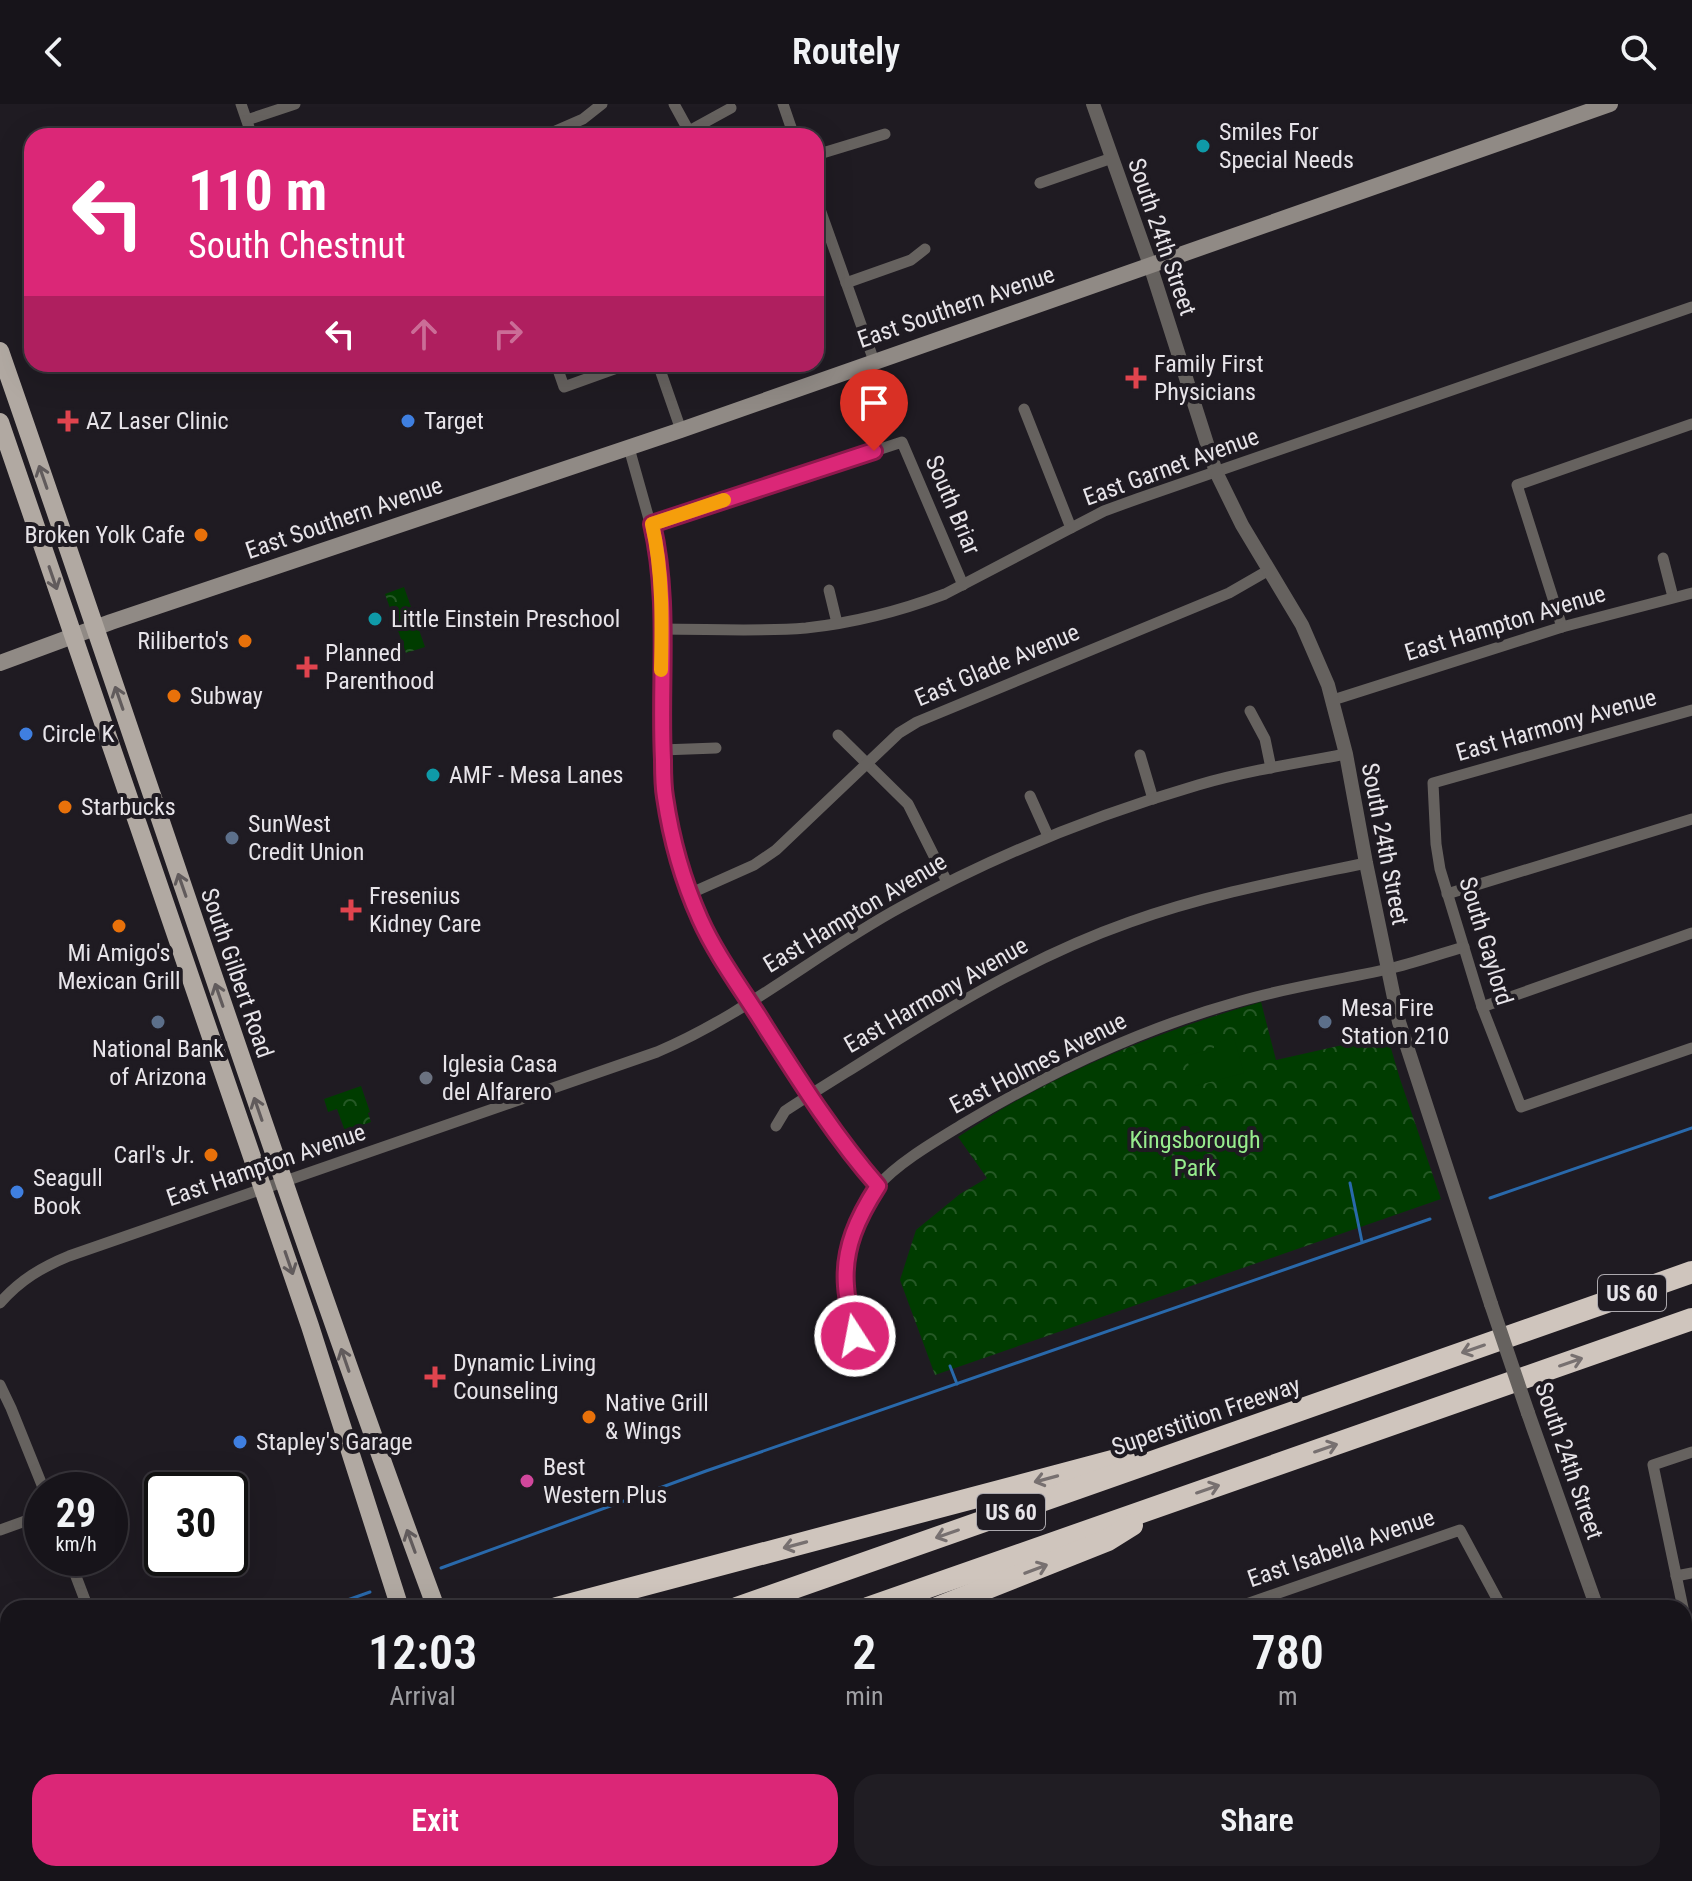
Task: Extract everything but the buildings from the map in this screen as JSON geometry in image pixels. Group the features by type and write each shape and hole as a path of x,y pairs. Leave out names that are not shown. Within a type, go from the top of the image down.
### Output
{"highway":[{"name":"Superstition Freeway","path":"760,1600 1692,1272"},
{"name":"US 60","path":"891,1600 1692,1319"},
{"path":"587,1600 1284,1416"},
{"path":"957,1600 1108,1540 1164,1505"}],"main road":[{"name":"East Southern Avenue","path":"0,663 681,430 1610,104"},
{"name":"South Gilbert Road","path":"2,364 283,1182 433,1600"},
{"name":"South Gilbert Road","path":"0,422 320,1355 397,1600"}],"street":[{"path":"241,104 250,128"},
{"path":"247,120 295,104"},
{"path":"562,128 583,119 602,104"},
{"path":"674,104 687,128"},
{"path":"783,104 791,128"},
{"name":"South 24th Street","path":"1093,104 1150,265 1216,472 1242,525 1309,639 1333,700 1387,969 1410,1057 1491,1304 1594,1600"},
{"path":"699,128 731,108"},
{"path":"824,153 885,134"},
{"path":"1040,183 1112,158"},
{"path":"824,221 874,361"},
{"path":"846,283 911,260 925,249"},
{"name":"East Garnet Avenue","path":"662,629 807,628 893,612 963,585 1104,511 1692,307"},
{"path":"559,372 564,387 606,372"},
{"path":"661,372 681,430"},
{"path":"1024,409 1071,528"},
{"path":"1562,627 1517,485 1692,424"},
{"name":"South Briar","path":"652,524 902,442 963,585"},
{"path":"629,448 652,524 658,560 664,795 689,894 706,931 808,1096 838,1139 878,1186 855,1226 847,1259 846,1290 855,1336"},
{"path":"1663,558 1673,597"},
{"name":"East Glade Avenue","path":"689,894 743,870 776,850 867,762 899,733 917,722 1229,593 1269,570"},
{"path":"829,590 837,623"},
{"name":"East Hampton Avenue","path":"1333,700 1562,627 1692,593"},
{"name":"East Harmony Avenue","path":"1433,783 1692,710"},
{"path":"1250,711 1265,739 1271,768"},
{"path":"838,735 908,804 947,882"},
{"path":"662,750 716,748"},
{"name":"East Hampton Avenue","path":"0,1303 18,1284 55,1262 657,1052 698,1034 857,932 947,882 1048,836 1200,784 1346,754"},
{"path":"1140,755 1153,799"},
{"name":"South Gaylord","path":"1433,783 1436,844 1447,894 1482,1007 1521,1107 1692,1048"},
{"path":"1030,796 1048,836"},
{"path":"1447,894 1692,819"},
{"name":"East Harmony Avenue","path":"776,1126 785,1111 991,984 1090,938 1218,894 1366,863"},
{"path":"1482,1007 1692,933"},
{"name":"East Holmes Avenue","path":"878,1186 902,1165 947,1135 1027,1088 1110,1046 1240,1001 1387,969 1464,947"},
{"path":"0,1385 37,1472"},
{"path":"1681,1600 1653,1465 1692,1452"},
{"path":"0,1530 24,1521"},
{"name":"East Isabella Avenue","path":"1270,1600 1460,1530 1498,1600"},
{"path":"1676,1576 1692,1573"},
{"path":"76,1576 85,1600"}],"green space":[{"path":"404,587 425,647 406,653 385,594"},
{"name":"Kingsborough Park","path":"1261,1002 1276,1060 1387,1035 1441,1199 935,1375 900,1280 916,1230 960,1194 987,1178 958,1137 1045,1085 1105,1057"},
{"path":"1234,1038 1244,1073 1195,1086 1186,1056"},
{"path":"361,1086 371,1122 345,1131 337,1109 328,1112 324,1099"}],"waterway":[{"path":"1490,1198 1692,1128"},
{"path":"1350,1183 1362,1242"},
{"path":"441,1568 706,1471 1430,1219"},
{"path":"950,1366 957,1384"},
{"path":"348,1600 370,1592"}],"slow traffic":[{"path":"661,670 658,560 652,524 724,500"}],"place":[{"name":"Smiles For Special Needs","path":"1203,146"},
{"name":"Family First Physicians","path":"1136,378"},
{"name":"AZ Laser Clinic","path":"68,421"},
{"name":"Target","path":"408,421"},
{"name":"Broken Yolk Cafe","path":"201,535"},
{"name":"Little Einstein Preschool","path":"375,619"},
{"name":"Riliberto's","path":"245,641"},
{"name":"Planned Parenthood","path":"307,667"},
{"name":"Subway","path":"174,696"},
{"name":"Circle K","path":"26,734"},
{"name":"AMF - Mesa Lanes","path":"433,775"},
{"name":"Starbucks","path":"65,807"},
{"name":"SunWest Credit Union","path":"232,838"},
{"name":"Fresenius Kidney Care","path":"351,910"},
{"name":"Mi Amigo's Mexican Grill","path":"119,926"},
{"name":"National Bank of Arizona","path":"158,1022"},
{"name":"Mesa Fire Station 210","path":"1325,1022"},
{"name":"Iglesia Casa del Alfarero","path":"426,1078"},
{"name":"Carl's Jr.","path":"211,1155"},
{"name":"Seagull Book","path":"17,1192"},
{"name":"Dynamic Living Counseling","path":"435,1377"},
{"name":"Native Grill & Wings","path":"589,1417"},
{"name":"Stapley's Garage","path":"240,1442"},
{"name":"Best Western Plus","path":"527,1481"}],"route":[{"path":"855,1336 845,1269 855,1226 878,1186 838,1139 808,1096 718,951 689,894 664,795 660,709 662,629 658,560 652,524 874,451"}]}
